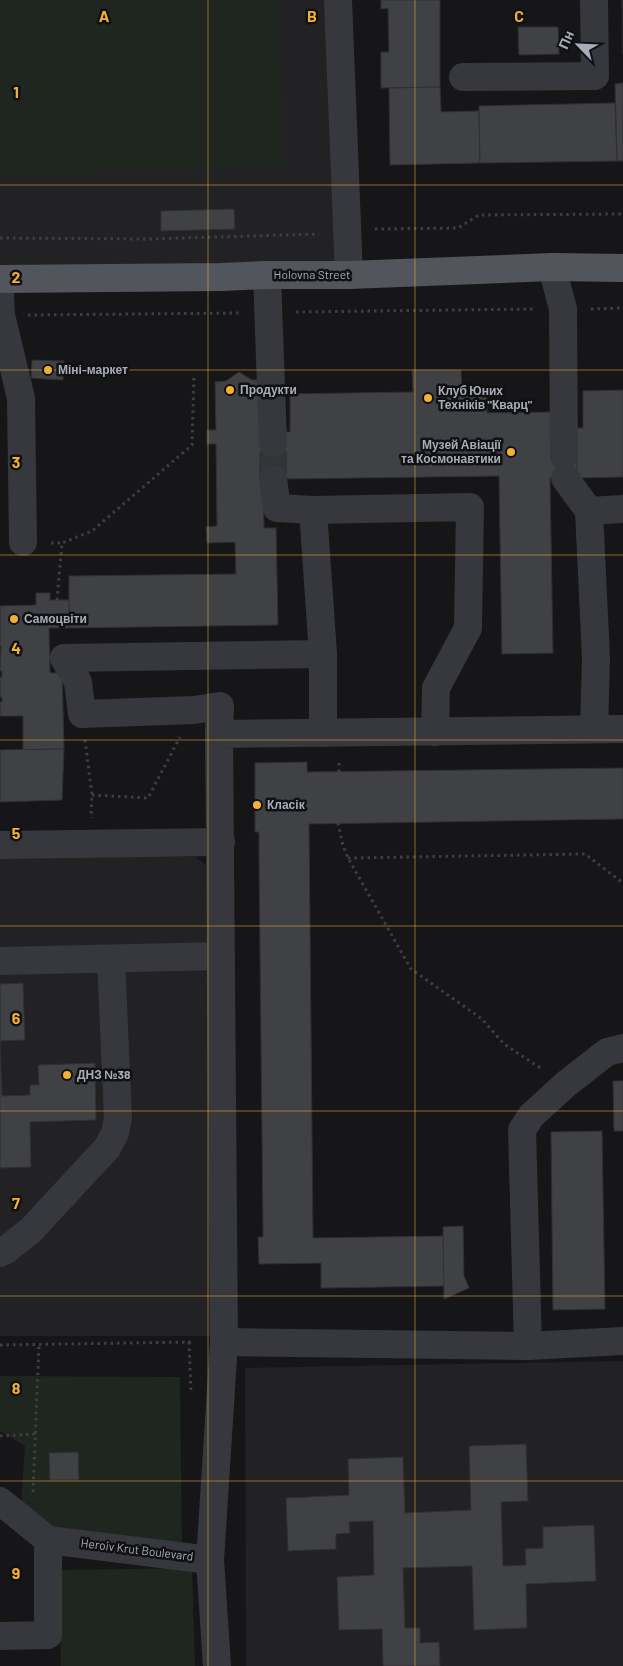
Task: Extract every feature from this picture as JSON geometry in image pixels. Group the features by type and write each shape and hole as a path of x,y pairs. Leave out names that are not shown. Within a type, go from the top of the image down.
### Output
{"main road":[{"name":"Holovna Street","path":"0,279 349,275 552,267 623,268"}],"street":[{"path":"338,0 349,275"},
{"path":"463,77 594,76 594,0"},
{"path":"552,267 562,309 564,467 589,511 596,658 594,729"},
{"path":"266,275 273,443"},
{"path":"1,305 21,398 23,542"},
{"path":"273,479 277,508 313,510 470,508 468,628 436,688 435,732"},
{"path":"589,511 623,509"},
{"path":"313,510 323,654 323,733"},
{"path":"210,1560 224,1342 220,706 194,710 82,714 78,682 64,658 323,654"},
{"path":"219,734 623,729"},
{"path":"0,845 221,842"},
{"path":"0,961 221,956"},
{"path":"0,1253 31,1230 107,1148 116,1133 118,1118 111,959"},
{"path":"528,1346 522,1130 531,1116 566,1084 607,1052 623,1048"},
{"path":"224,1342 528,1346 623,1341"},
{"name":"Heroiv Krut Boulevard","path":"0,1502 40,1532 210,1560 217,1666"},
{"path":"0,1636 48,1635 40,1532"}],"path":[{"path":"0,238 148,239 313,236 346,230 458,228 479,215 623,214"},
{"path":"1,305 269,312 623,308"},
{"path":"57,600 62,543 92,531 192,446 194,375"},
{"path":"92,795 148,798 194,710"},
{"path":"82,714 92,795 91,824"},
{"path":"338,823 343,846 348,858 411,969 482,1019 504,1044 566,1084"},
{"path":"348,858 584,854 623,883"},
{"path":"0,1345 224,1342"},
{"path":"39,1345 36,1434 40,1532"},
{"path":"0,1436 36,1434"}],"shaded area":[{"path":"0,0 339,0 349,274 0,278"},
{"path":"0,0 280,0 284,168 0,175"},
{"path":"0,857 196,857 206,865 211,1336 0,1336"},
{"path":"623,1361 623,1666 246,1666 245,1368"},
{"path":"0,1376 180,1377 182,1546 19,1533 25,1446 0,1431"},
{"path":"192,1568 195,1666 61,1666 59,1570"}],"building":[{"path":"381,0 440,0 440,87 381,88 381,52 389,52 388,8 381,9"},
{"path":"518,27 558,27 559,54 519,55"},
{"path":"623,83 623,161 617,161 615,84"},
{"path":"440,87 441,112 479,111 480,163 390,165 389,88"},
{"path":"615,103 617,161 480,163 479,106"},
{"path":"234,209 235,229 161,231 161,211"},
{"path":"32,360 64,361 63,380 31,378"},
{"path":"412,370 461,370 462,392 487,391 487,413 552,412 577,456 577,478 550,478 553,653 502,654 499,476 281,479 280,432 290,432 290,394 413,392"},
{"path":"239,372 252,380 262,380 280,443 281,479 263,480 264,528 276,528 278,625 69,628 69,576 236,574 235,542 207,543 206,527 217,526 216,444 207,444 207,430 216,430 215,382 226,381"},
{"path":"623,390 623,477 577,478 577,428 583,428 583,391"},
{"path":"36,593 50,593 50,600 69,600 69,628 49,628 50,673 62,673 64,749 23,750 23,716 0,716 2,697 0,697 0,677 2,677 2,671 0,671 0,606 36,605"},
{"path":"64,749 62,800 0,802 0,750"},
{"path":"307,762 307,772 623,768 623,819 309,824 313,1238 444,1236 445,1286 321,1288 321,1263 259,1264 258,1237 263,1237 263,1226 259,832 255,832 255,763"},
{"path":"23,983 25,1040 0,1041 0,984"},
{"name":"ДНЗ №38","path":"0,1041 2,1096 30,1095 30,1085 39,1085 38,1065 95,1063 96,1120 30,1122 31,1167 0,1168"},
{"path":"613,1081 623,1081 623,1131 614,1131"},
{"path":"602,1131 605,1309 553,1310 551,1132"},
{"path":"463,1226 464,1276 469,1288 444,1299 443,1227"},
{"path":"526,1444 528,1501 501,1502 503,1566 526,1565 525,1549 543,1548 543,1527 594,1525 596,1581 526,1584 527,1628 474,1630 472,1566 403,1568 405,1628 420,1628 420,1643 439,1642 440,1666 383,1666 382,1629 339,1630 337,1577 374,1575 373,1521 349,1522 350,1533 336,1534 336,1549 288,1551 286,1498 349,1495 348,1459 403,1457 405,1513 471,1510 469,1446"},
{"path":"78,1452 79,1480 50,1480 49,1453"}],"tunnel":[{"path":"273,443 273,479"}],"place":[{"name":"Міні-маркет","path":"48,370"},
{"name":"Продукти","path":"230,390"},
{"name":"Клуб Юних Техніків \"Кварц\"","path":"428,398"},
{"name":"Музей Авіації та Космонавтики","path":"511,452"},
{"name":"Самоцвіти","path":"14,619"},
{"name":"Класік","path":"257,805"},
{"name":"ДНЗ №38","path":"67,1075"}]}
